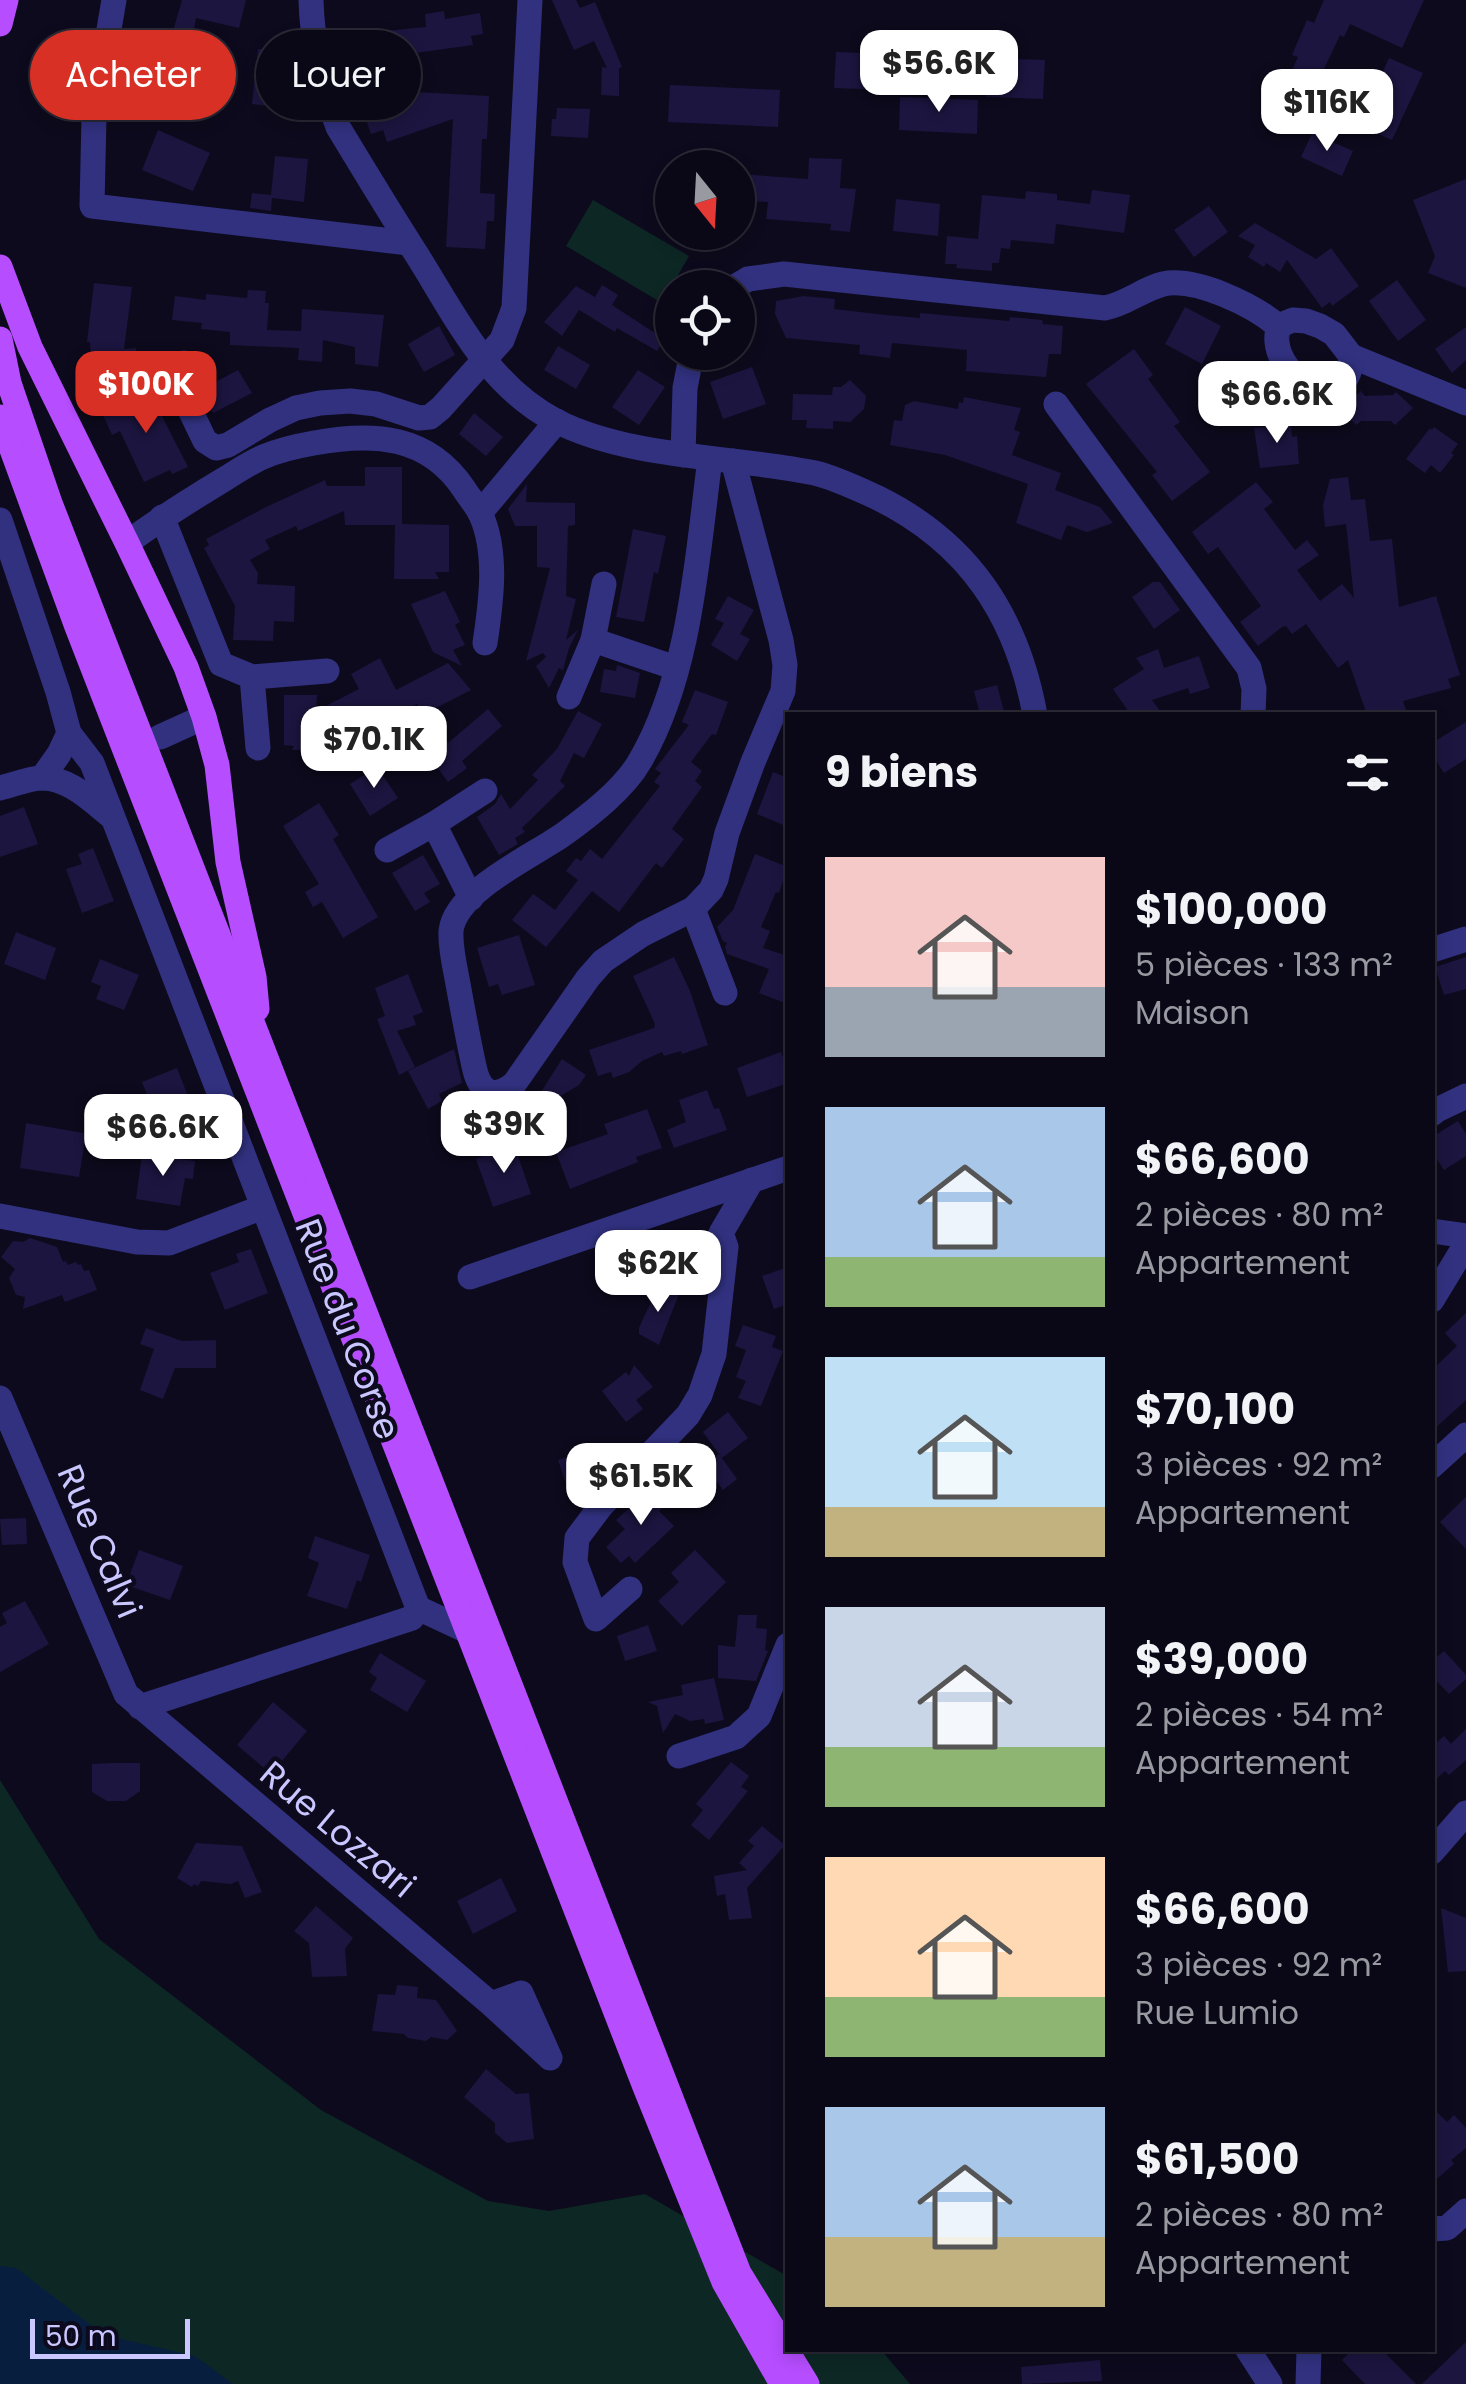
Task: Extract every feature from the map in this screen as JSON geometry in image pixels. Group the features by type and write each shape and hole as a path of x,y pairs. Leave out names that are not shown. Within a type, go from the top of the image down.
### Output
{"main road":[{"path":"0,24 6,0"},
{"path":"0,267 30,347 186,668 204,717 218,765 228,862 254,977 260,1039"},
{"path":"0,339 8,383 50,503 739,2273 785,2348"},
{"path":"0,417 77,628 644,2087 724,2282 782,2384"},
{"path":"787,2352 807,2384"}],"street":[{"path":"114,0 94,116 92,206 409,243"},
{"path":"311,0 326,96 338,126 484,362 508,386 557,422 600,437 683,455 817,474 854,486 918,520 979,578 1004,617 1023,662 1034,712"},
{"path":"184,363 178,378 180,390 205,441 216,448 296,408 320,403 376,404 419,418 430,417 441,408 502,340 514,308 530,0"},
{"path":"755,277 784,274 1106,308 1121,305 1163,284 1192,283 1261,312 1278,326"},
{"path":"1278,326 1293,320 1320,326 1334,334 1351,356 1466,403"},
{"path":"1278,326 1276,342 1286,368 1312,388 1327,389 1340,383 1349,372 1351,356"},
{"path":"683,455 688,370"},
{"path":"1056,404 1249,668 1253,712"},
{"path":"480,514 557,422"},
{"path":"127,543 162,517 262,457 306,444 363,437 396,440 422,448 454,474 480,514 487,536 491,579 485,643"},
{"path":"722,460 781,640 785,665 783,691 753,762 716,879 693,909 643,934 603,961 514,1084 495,1093 480,1086 476,1079 451,941 455,917 494,880 602,804 639,764 662,717 676,668 722,460"},
{"path":"162,517 221,664 252,677 327,671"},
{"name":"Rue du Corse","path":"0,520 69,732 100,760 114,818 418,1608"},
{"path":"569,697 593,640 604,584"},
{"path":"593,640 676,668"},
{"path":"252,677 258,748"},
{"path":"160,737 204,717"},
{"path":"42,778 60,754 69,732"},
{"path":"0,788 42,778 57,780 114,818"},
{"path":"387,850 485,791"},
{"path":"434,824 471,898"},
{"path":"693,909 725,993"},
{"path":"1435,949 1466,938"},
{"path":"1435,1112 1466,1096"},
{"path":"470,1277 785,1169"},
{"path":"630,1588 596,1619 575,1562 577,1538 601,1506 688,1415 700,1395 714,1354 726,1247 722,1233 752,1180"},
{"path":"0,1216 137,1242 168,1243 263,1207"},
{"path":"1435,1231 1466,1236"},
{"path":"1435,1295 1466,1244"},
{"name":"Rue Calvi","path":"0,1398 126,1694 140,1707"},
{"path":"1435,1463 1466,1435"},
{"path":"140,1707 412,1618 418,1608 467,1631"},
{"path":"679,1756 736,1737 759,1716 785,1652"},
{"name":"Rue Lozzari","path":"140,1707 491,2004"},
{"path":"1435,1849 1466,1813"},
{"path":"1435,2229 1447,2228 1466,2211"},
{"path":"1249,2352 1270,2384"},
{"path":"1308,2384 1309,2352"}],"green space":[{"path":"593,200 655,236 655,250 679,250 689,256 681,270 655,270 655,299 566,246"},
{"path":"0,1780 99,1939 321,2110 488,2201 549,2211 645,2194 785,2275 785,2352 883,2352 910,2384 0,2384"}],"water":[{"path":"0,2266 16,2268 104,2335 195,2356 233,2384 0,2384"}],"building":[{"path":"182,0 246,0 239,28 196,18 194,30 173,30"},
{"path":"552,0 576,0 580,8 595,2 622,67 619,96 601,95 602,67 607,68 594,41 574,50"},
{"path":"1324,0 1424,0 1402,48 1350,24 1344,37 1340,35 1324,69 1330,72 1311,116 1278,101 1298,57 1292,55 1307,20 1314,23"},
{"path":"444,11 445,19 480,13 483,34 471,36 473,45 421,52 421,30 396,30 426,27 425,14"},
{"path":"836,52 889,54 888,90 834,88"},
{"path":"987,58 1045,60 1043,99 986,97"},
{"path":"1389,58 1423,73 1392,140 1358,125"},
{"path":"256,67 256,104 252,104"},
{"path":"670,85 780,90 778,127 668,122"},
{"path":"421,92 489,96 480,193 495,194 494,221 487,221 485,249 446,247 453,119 387,142 383,130 371,134 366,120 421,120"},
{"path":"900,97 978,100 977,134 899,130"},
{"path":"557,108 590,109 588,138 551,136"},
{"path":"158,130 210,153 193,191 142,170"},
{"path":"1312,133 1353,151 1342,176 1301,157"},
{"path":"275,156 308,159 304,202 272,198 271,211 250,208 252,193 271,195"},
{"path":"809,158 842,159 840,188 856,189 850,232 830,230 831,224 766,219 768,202 755,202 755,175 808,179"},
{"path":"1466,179 1466,288 1428,273 1435,256 1413,200"},
{"path":"1092,190 1130,195 1124,233 1056,224 1054,244 1011,240 1010,249 1001,248 999,263 992,263 992,271 945,264 947,236 978,239 982,195 1025,199 1026,191 1057,194 1057,200 1090,204"},
{"path":"896,199 940,204 938,236 893,231"},
{"path":"1209,206 1228,232 1194,257 1174,230"},
{"path":"1255,223 1316,259 1331,248 1359,286 1332,306 1330,302 1322,308 1287,260 1280,272 1248,257 1255,245 1238,236"},
{"path":"1397,280 1426,320 1398,341 1369,301"},
{"path":"94,283 132,287 124,349 136,348 137,375 92,378 87,342"},
{"path":"602,285 618,295 612,305 655,333 655,350 579,310 562,336 544,322 576,286 595,297"},
{"path":"248,290 266,291 267,330 301,331 302,309 384,315 378,367 355,364 355,347 323,340 322,362 298,360 299,348 230,345 230,332 201,329 202,323 172,320 175,296 206,300 206,294 247,298"},
{"path":"804,296 835,299 834,309 886,315 920,318 920,313 1042,320 1043,324 1063,326 1061,354 1049,354 1046,377 966,371 967,350 892,343 890,358 859,354 860,345 786,338 775,314 776,301"},
{"path":"1185,307 1221,326 1202,364 1165,344"},
{"path":"439,326 455,355 424,372 408,344"},
{"path":"1466,327 1466,360 1452,373 1435,349"},
{"path":"558,346 590,365 576,389 544,370"},
{"path":"1134,349 1153,375 1148,379 1180,422 1174,426 1210,472 1172,501 1152,475 1157,472 1086,384"},
{"path":"238,370 252,393 213,413 200,390"},
{"path":"638,370 665,387 639,425 612,407"},
{"path":"753,370 766,404 723,419 710,382"},
{"path":"850,380 866,396 864,409 850,422 833,421 833,429 806,428 807,420 792,420 793,394 832,395 833,387 841,387"},
{"path":"1255,386 1259,418 1221,422 1218,390"},
{"path":"148,389 188,467 144,482 120,431 112,435 102,413"},
{"path":"1361,391 1365,396 1396,392 1413,408 1395,425 1391,421 1361,421 1356,425 1341,409"},
{"path":"964,397 1021,408 1014,430 1020,432 1012,455 1061,473 1055,490 1100,507 1113,523 1087,532 1067,525 1061,540 1016,523 1028,484 945,455 890,445 894,420 902,421 905,405 914,401 958,409"},
{"path":"474,413 503,437 486,456 459,434"},
{"path":"1291,425 1292,437 1297,436 1299,464 1260,468 1254,428"},
{"path":"1434,427 1458,444 1440,473 1431,465 1425,473 1406,459"},
{"path":"365,467 402,467 402,524 449,525 449,572 435,572 439,579 394,579 395,525 345,525 344,511 298,531 296,526 265,540 270,549 250,560 258,573 257,584 295,586 294,622 274,621 273,641 233,640 235,606 204,548 209,545 206,539 325,480 327,486 365,486"},
{"path":"1348,477 1351,500 1365,499 1370,541 1392,539 1399,607 1436,596 1460,675 1448,679 1451,688 1403,701 1407,712 1366,712 1348,660 1338,668 1306,624 1292,634 1286,626 1282,627 1258,646 1240,622 1261,606 1218,547 1208,554 1192,532 1256,482 1273,502 1264,509 1295,550 1307,540 1319,555 1297,570 1320,601 1342,584 1354,598 1346,524 1325,527 1323,505 1330,479"},
{"path":"527,484 526,502 575,503 575,525 568,526 566,596 576,599 566,640 578,630 563,670 559,668 549,688 536,666 546,657 543,653 526,661 550,568 537,567 537,526 515,526 508,509"},
{"path":"633,529 666,536 644,622 616,617"},
{"path":"1153,582 1160,582 1180,610 1154,629 1132,597"},
{"path":"445,591 460,622 455,625 465,645 453,650 462,666 433,652 411,604"},
{"path":"728,596 754,610 740,634 750,639 737,661 711,645 724,623 715,619"},
{"path":"1158,649 1164,668 1199,656 1210,688 1190,694 1188,688 1152,700 1161,712 1129,712 1113,689 1144,669 1136,658"},
{"path":"380,658 396,690 448,663 471,690 428,712 421,712 417,704 339,743 339,749 292,750 294,746 284,745 284,695 317,695 316,711 359,689 351,674"},
{"path":"617,665 640,673 635,698 600,692 604,669 616,671"},
{"path":"997,685 1004,712 979,712 974,691"},
{"path":"695,690 728,702 716,735 712,734 691,762 702,771 695,781 702,787 672,829 684,839 662,868 656,863 619,912 592,891 546,947 512,920 533,894 555,910 578,880 566,871 576,858 581,861 590,849 602,859 660,786 654,782 661,773 655,769 689,725 682,722"},
{"path":"488,709 502,726 462,761 467,768 448,782 427,753 446,740 448,743"},
{"path":"578,711 602,724 584,758 574,753 560,781 565,786 522,828 525,832 515,838 518,844 499,855 477,817 495,804 501,794 510,809 538,780 532,775 557,749"},
{"path":"1466,722 1466,759 1444,773 1435,759 1435,741"},
{"path":"377,767 398,798 370,816 350,784"},
{"path":"773,772 785,777 785,826 757,814"},
{"path":"319,803 339,835 333,839 378,917 343,938 322,902 313,907 305,892 319,884 283,826"},
{"path":"24,807 38,844 0,857 0,816"},
{"path":"93,848 114,901 82,913 66,869 82,864 78,854"},
{"path":"755,854 785,866 779,893 776,892 761,927 770,931 763,948 785,955 785,1003 759,993 769,969 727,954 727,943 717,927 733,910"},
{"path":"423,855 440,884 424,893 430,902 415,911 392,873"},
{"path":"16,932 56,948 45,980 4,964"},
{"path":"519,935 535,985 502,995 498,984 489,987 477,948"},
{"path":"674,957 708,1045 682,1054 681,1051 664,1056 662,1052 613,1078 611,1072 598,1076 589,1050 654,1028 633,976"},
{"path":"1466,957 1466,989 1444,995 1435,967"},
{"path":"100,959 139,975 124,1010 96,999 101,986 91,982"},
{"path":"408,974 423,1012 413,1016 416,1025 397,1031 415,1067 399,1075 377,1019 385,1016 375,988"},
{"path":"454,1049 462,1083 439,1094 442,1101 428,1109 408,1071"},
{"path":"781,1052 785,1084 747,1097 737,1068"},
{"path":"562,1059 586,1075 579,1085 525,1117"},
{"path":"177,1068 191,1104 156,1118 142,1082"},
{"path":"707,1090 727,1130 674,1148 667,1130 686,1122 679,1100"},
{"path":"647,1109 662,1148 636,1157 638,1162 570,1189 556,1152 608,1134 604,1124"},
{"path":"1458,1121 1466,1134 1466,1156 1444,1170 1435,1156 1435,1135"},
{"path":"26,1123 106,1137 82,1146 79,1177 20,1168"},
{"path":"514,1144 531,1194 493,1207 476,1159"},
{"path":"142,1154 195,1161 193,1179 185,1178 180,1206 136,1199"},
{"path":"30,1238 57,1247 68,1265 76,1262 84,1271 89,1270 97,1290 65,1302 62,1295 23,1309 25,1297 16,1295 9,1278 15,1269 1,1257 13,1241"},
{"path":"251,1249 268,1293 225,1310 210,1273 239,1262 236,1254"},
{"path":"785,1268 785,1305 774,1309 762,1276"},
{"path":"658,1286 679,1294 659,1345 639,1334"},
{"path":"1466,1313 1466,1400 1435,1428 1435,1367 1457,1346 1445,1333"},
{"path":"743,1325 776,1336 772,1347 783,1351 761,1406 738,1398 746,1381 736,1377 746,1350 735,1346"},
{"path":"146,1328 182,1341 216,1340 216,1368 175,1368 163,1399 140,1390 154,1349 140,1344"},
{"path":"634,1365 653,1387 636,1400 643,1409 626,1422 602,1391 626,1372 629,1376"},
{"path":"728,1412 748,1438 722,1458 703,1432"},
{"path":"599,1448 607,1476 603,1481 588,1485 585,1477 566,1484 558,1460"},
{"path":"719,1454 737,1479 723,1490 717,1482 701,1494 688,1477"},
{"path":"651,1489 666,1504 659,1511 674,1526 635,1563 629,1556 621,1563 606,1547 625,1529 616,1520"},
{"path":"1466,1497 1466,1549 1440,1522"},
{"path":"26,1518 27,1544 2,1545 0,1519"},
{"path":"315,1536 370,1555 347,1609 307,1596 319,1563 308,1558"},
{"path":"139,1550 183,1566 170,1600 126,1585"},
{"path":"695,1550 726,1582 682,1626 658,1601 679,1582 671,1573"},
{"path":"25,1601 49,1644 0,1672 0,1627 7,1623 2,1613"},
{"path":"738,1615 757,1615 756,1628 767,1629 768,1651 756,1681 718,1678 718,1645 735,1647"},
{"path":"648,1625 657,1651 625,1661 617,1636"},
{"path":"1444,1651 1466,1675 1449,1694 1435,1679 1435,1658"},
{"path":"380,1653 426,1681 407,1712 370,1690 377,1678 369,1672"},
{"path":"714,1678 724,1720 705,1724 704,1719 690,1721 675,1714 663,1733 657,1706 648,1702 683,1695 681,1685"},
{"path":"273,1702 307,1731 271,1774 237,1745"},
{"path":"1466,1729 1466,1760 1449,1775 1445,1771 1435,1780 1435,1744 1444,1736 1451,1744"},
{"path":"731,1762 749,1776 741,1787 748,1791 709,1840 691,1825 703,1810 696,1804"},
{"path":"140,1763 140,1791 126,1801 107,1801 92,1792 92,1764"},
{"path":"762,1826 785,1845 747,1888 752,1918 729,1920 725,1894 717,1896 714,1876 747,1870 739,1863 754,1846 748,1841"},
{"path":"196,1843 242,1846 262,1892 245,1898 238,1881 201,1881 192,1887 177,1878"},
{"path":"501,1878 517,1911 473,1934 457,1901"},
{"path":"316,1906 353,1938 345,1949 347,1976 312,1977 309,1943 294,1931"},
{"path":"1441,1908 1466,1918 1466,1971 1448,1972"},
{"path":"397,1985 418,1987 417,1998 436,2000 457,2031 447,2040 431,2037 426,2041 372,2031 378,1994 395,1995"},
{"path":"486,2069 516,2094 529,2093 534,2139 507,2143 495,2133 495,2123 464,2097"},
{"path":"1435,2110 1447,2122 1454,2115 1466,2128 1466,2148 1451,2160 1454,2164 1435,2180"},
{"path":"1466,2342 1466,2384 1422,2384"},
{"path":"1350,2352 1384,2352 1416,2384 1365,2384 1342,2360"},
{"path":"1100,2360 1102,2381 1022,2384 1021,2367"}]}
